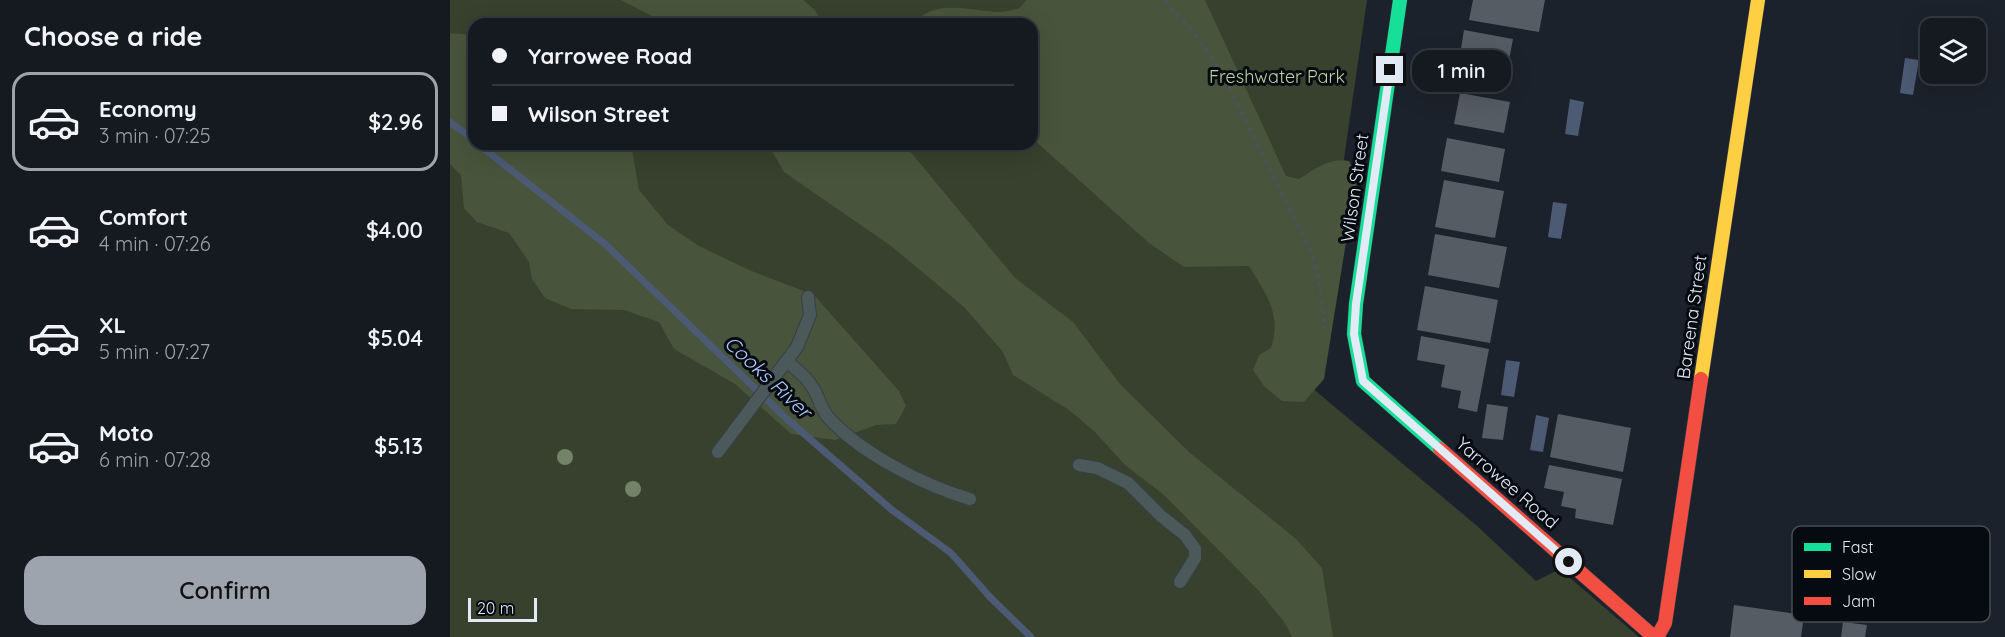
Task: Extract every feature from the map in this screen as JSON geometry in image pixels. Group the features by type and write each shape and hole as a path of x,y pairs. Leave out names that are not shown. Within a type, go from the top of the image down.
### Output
{"street":[{"name":"Wilson Street","path":"1363,381 1354,334 1356,304 1400,0"},
{"name":"Bareena Street","path":"1656,637 1665,623 1758,0"},
{"name":"Yarrowee Road","path":"1363,381 1656,637"}],"lane":[{"path":"718,452 746,412 788,362 797,347 810,315 808,297"},
{"path":"788,362 813,388 826,414 839,428 889,462 970,499"},
{"path":"1079,465 1097,468 1128,483 1156,512 1185,535 1195,549 1195,558 1180,582"}],"green space":[{"name":"Freshwater Park","path":"450,0 1367,0 1311,387 1476,525 1536,581 1554,572 1562,571 1639,637 450,637"},
{"path":"621,0 803,0 815,10 819,18 656,18"},
{"path":"1026,0 1205,0 1286,176 1299,179 1329,162 1349,161 1357,177 1355,207 1346,242 1324,379 1304,402 1282,401 1264,386 1253,370 1259,355 1271,348 1275,325 1266,295 1249,266 1184,267 1149,243 1038,143 1038,18 920,18 934,10 944,8 996,12 1020,8"},
{"path":"450,33 468,34 468,150 632,150 639,190 668,225 699,246 749,270 814,295 899,391 906,406 896,424 876,425 835,440 791,434 735,384 674,349 659,322 624,310 571,309 545,298 532,279 529,262 509,233 477,222 464,208 461,175 450,164"},
{"path":"771,150 909,150 1015,278 1073,322 1120,384 1189,452 1296,539 1322,568 1333,637 1292,637 1285,623 1259,591 1164,495 1125,465 1095,432 1069,410 1013,375 1003,352 965,308 891,246 784,172"}],"water":[{"path":"1905,58 1919,60 1913,95 1900,93"},
{"path":"1570,99 1584,102 1578,136 1565,134"},
{"path":"1553,202 1567,204 1561,239 1548,237"},
{"path":"1506,360 1520,362 1514,397 1501,395"},
{"path":"1536,415 1549,418 1543,452 1530,450"}],"building":[{"path":"1473,0 1545,0 1539,32 1469,20"},
{"path":"1464,30 1513,39 1506,76 1458,67"},
{"path":"1460,93 1510,102 1504,133 1454,124"},
{"path":"1447,138 1505,149 1499,182 1441,171"},
{"path":"1444,180 1504,191 1495,238 1435,227"},
{"path":"1435,234 1507,247 1499,288 1428,275"},
{"path":"1425,286 1498,300 1490,343 1417,330"},
{"path":"1421,336 1489,349 1477,412 1458,408 1461,391 1441,387 1445,365 1417,360"},
{"path":"1487,404 1508,407 1503,440 1482,438"},
{"path":"1558,414 1631,428 1623,472 1550,457"},
{"path":"1549,465 1622,479 1613,525 1575,518 1576,509 1561,506 1564,492 1544,488"},
{"path":"1734,605 1792,613 1792,622 1803,622 1801,637 1730,637"},
{"path":"1843,622 1867,625 1865,637 1841,637"}],"waterway":[{"name":"Cooks River","path":"450,122 468,136"},
{"name":"Cooks River","path":"486,150 605,244 787,419 892,510 951,553 990,597 1031,637"}],"traffic: fast":[{"path":"1400,0 1356,304 1354,334 1363,381 1440,449"}],"traffic: slow":[{"path":"1701,379 1758,0"}],"traffic: jam":[{"path":"1657,637 1665,623 1701,379"},
{"path":"1440,449 1654,637"}],"route":[{"path":"1390,70 1356,304 1354,334 1363,381 1569,562"}]}
